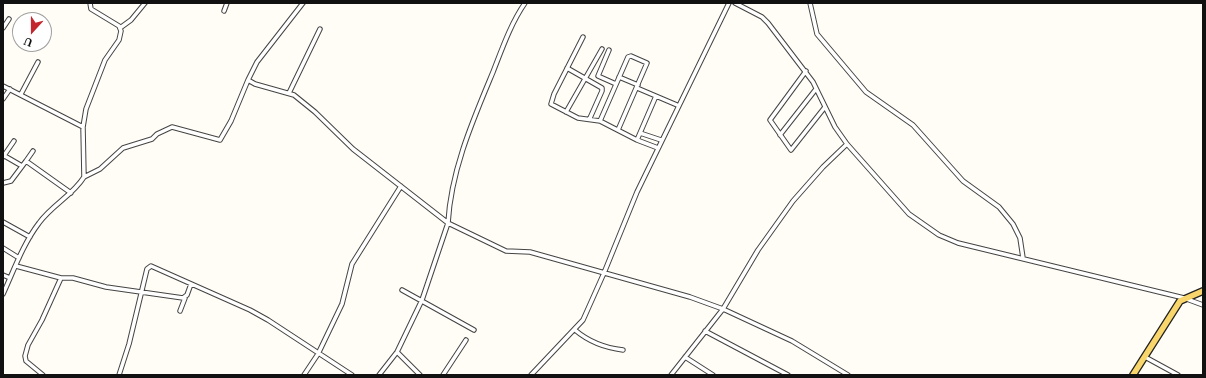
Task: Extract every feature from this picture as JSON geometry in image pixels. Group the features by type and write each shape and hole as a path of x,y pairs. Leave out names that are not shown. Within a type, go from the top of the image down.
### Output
{"main road":[{"path":"1133,375 1177,305 1184,298 1203,291"}],"street":[{"path":"90,3 92,9 120,28"},
{"path":"84,177 83,127 89,96 105,60 119,40 120,28 131,20 145,3"},
{"path":"224,11 227,3"},
{"path":"3,294 30,237 48,213 71,193 84,177 100,169 123,148 152,139 157,134 172,127 220,140 231,121 257,62 302,3"},
{"path":"378,375 397,352 422,300 448,223 451,194 464,146 499,56 519,12 525,3"},
{"path":"531,375 575,330 585,316 637,192 677,105 728,3"},
{"path":"734,3 762,17 768,23 806,71 835,127 847,144 898,202 918,222 947,239 958,243 1184,298 1203,305"},
{"path":"810,3 817,34 866,92 913,125 963,181 999,207 1012,224 1020,238 1023,258"},
{"path":"3,28 9,19"},
{"path":"289,93 320,29"},
{"path":"583,37 551,101 551,104 581,119 590,118 600,121 637,140 658,148"},
{"path":"566,112 602,49"},
{"path":"608,50 598,76 616,84"},
{"path":"600,121 630,56 647,63 638,87 618,130"},
{"path":"21,94 38,62"},
{"path":"567,68 601,86 602,89 590,118"},
{"path":"806,71 770,120 791,150 825,106"},
{"path":"619,77 677,105"},
{"path":"248,80 255,84 289,93 315,112 353,149 448,223 506,252 530,252 690,297 723,309 792,341 848,375"},
{"path":"3,86 83,127"},
{"path":"3,99 10,89"},
{"path":"780,135 816,89"},
{"path":"637,140 656,96"},
{"path":"640,133 661,140"},
{"path":"14,141 3,156 22,166"},
{"path":"671,375 723,309 758,250 793,201 823,167 847,144"},
{"path":"3,183 11,181 33,151"},
{"path":"26,160 71,193"},
{"path":"304,375 318,354 342,304 352,264 401,186"},
{"path":"3,222 30,237"},
{"path":"3,248 19,258"},
{"path":"16,266 61,278 73,278 106,288 185,298"},
{"path":"119,375 147,271 150,266 268,320 352,375"},
{"path":"3,275 10,278"},
{"path":"43,375 26,362 25,350 42,320 61,278"},
{"path":"180,311 191,284"},
{"path":"402,290 474,330"},
{"path":"575,330 584,337 599,344 622,350"},
{"path":"705,331 788,375"},
{"path":"444,375 466,340"},
{"path":"397,352 420,375"},
{"path":"685,357 713,375"},
{"path":"1145,357 1178,375"}]}
